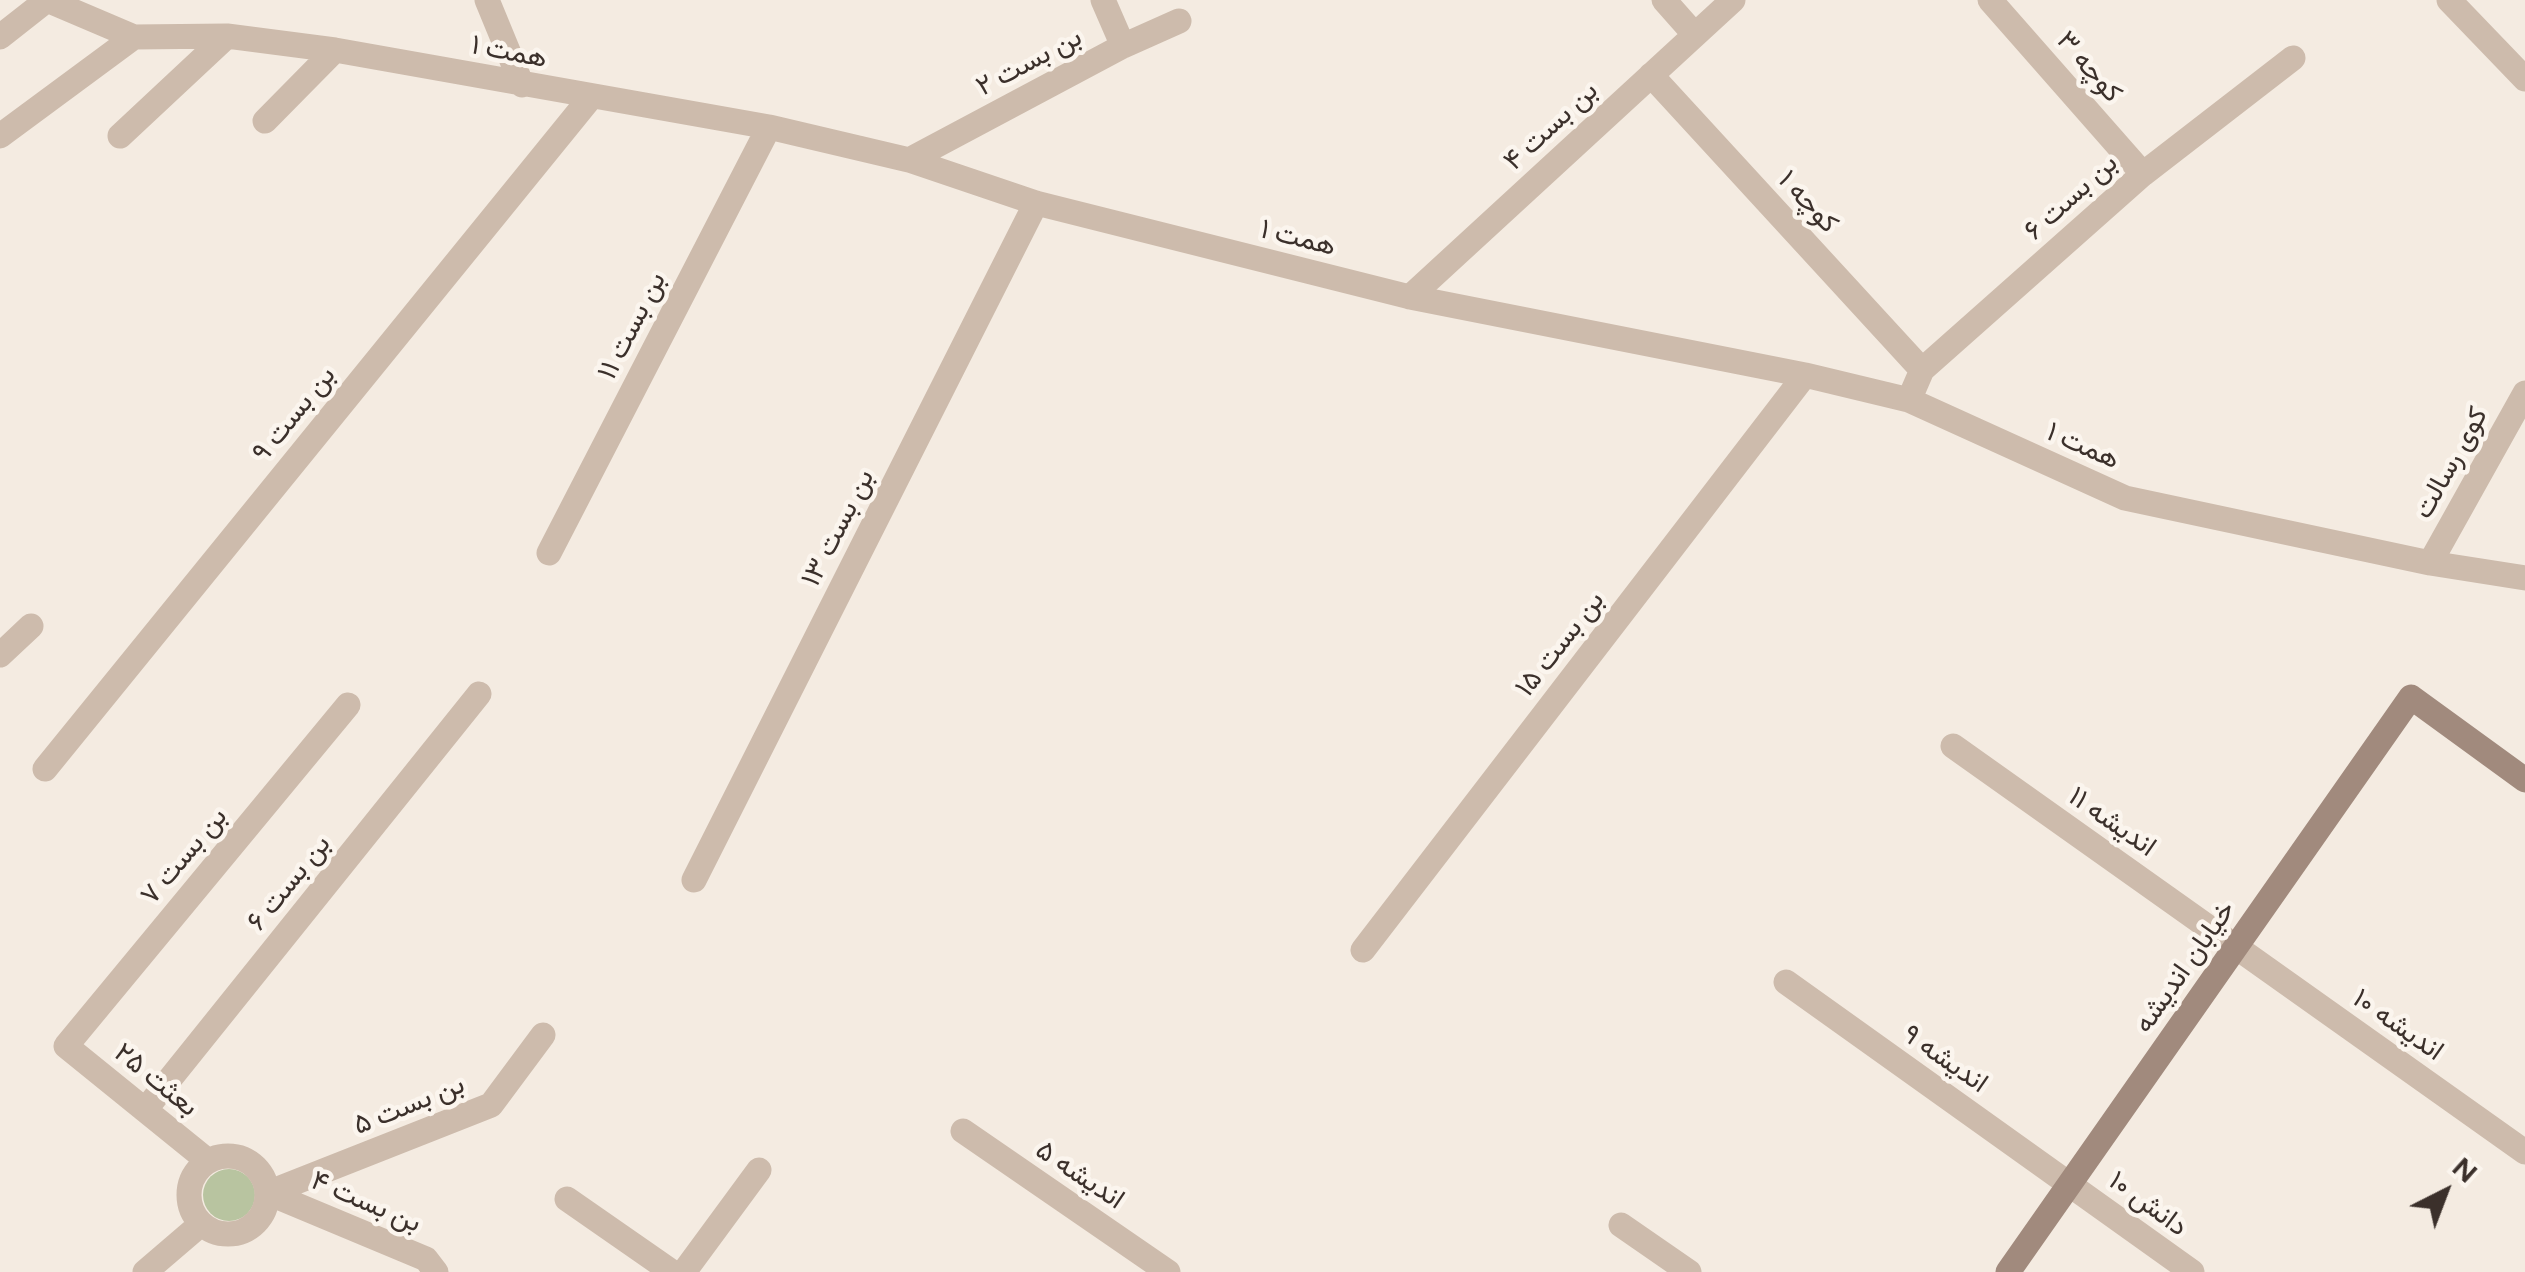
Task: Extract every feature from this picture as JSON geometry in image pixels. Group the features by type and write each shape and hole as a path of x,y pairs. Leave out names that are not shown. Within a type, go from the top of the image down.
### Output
{"main road":[{"name":"خیابان اندیشه","path":"2008,1272 2411,697 2525,780"}],"street":[{"path":"0,36 47,0"},
{"name":"همت ۱","path":"47,0 134,37 226,36 335,50 768,128 909,160 1036,203 1410,296 1805,375 1910,400 2125,498 2430,563 2525,578"},
{"path":"487,0 522,85"},
{"path":"1103,0 1122,46"},
{"path":"1664,0 1695,35"},
{"name":"بن بست ۴","path":"1410,296 1733,0"},
{"name":"کوچه ۳","path":"1990,0 2142,174"},
{"path":"2449,0 2525,80"},
{"name":"بن بست ۲","path":"909,160 1122,46 1179,21"},
{"path":"120,136 226,36"},
{"path":"0,136 134,37"},
{"path":"266,121 335,50"},
{"name":"بن بست ۶","path":"1910,400 1922,370 2142,174 2293,58"},
{"name":"کوچه ۱","path":"1651,75 1922,370"},
{"name":"بن بست ۹","path":"44,769 591,97"},
{"name":"بن بست ۱۱","path":"550,553 768,128"},
{"name":"بن بست ۱۳","path":"694,880 1036,203"},
{"name":"بن بست ۱۵","path":"1362,950 1805,375"},
{"name":"کوی رسالت","path":"2430,563 2525,393"},
{"path":"0,656 30,626"},
{"name":"بن بست ۶","path":"145,1110 479,694"},
{"name":"بن بست ۷","path":"66,1046 348,705"},
{"name":"اندیشه ۱۱","path":"1953,746 2236,947"},
{"name":"اندیشه ۱۰","path":"2236,947 2525,1152"},
{"name":"اندیشه ۹","path":"1786,982 2070,1184"},
{"name":"بن بست ۵","path":"268,1193 491,1106 543,1035"},
{"name":"بعثت ۲۵","path":"66,1046 208,1161"},
{"name":"اندیشه ۵","path":"962,1131 1164,1271"},
{"path":"234,1156 258,1169 268,1193 266,1207 251,1228 225,1235 201,1224 190,1203 189,1191 199,1169 208,1161 234,1156"},
{"path":"684,1272 759,1170"},
{"name":"دانش ۱۰","path":"2070,1184 2192,1272"},
{"name":"بن بست ۴","path":"268,1193 426,1259 436,1272"},
{"path":"567,1199 672,1272"},
{"path":"146,1272 201,1224"},
{"path":"1621,1225 1688,1272"}],"green space":[{"path":"229,1169 247,1177 255,1195 247,1213 229,1221 211,1213 203,1195 211,1177"}]}
